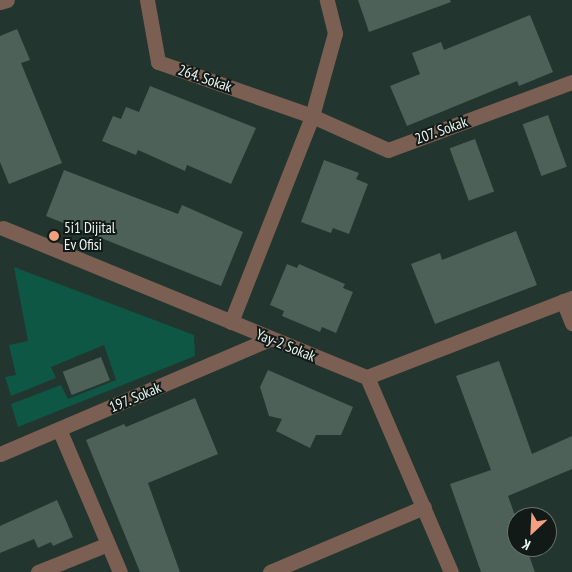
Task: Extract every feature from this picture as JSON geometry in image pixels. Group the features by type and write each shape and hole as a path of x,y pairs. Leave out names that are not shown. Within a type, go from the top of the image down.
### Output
{"street":[{"path":"0,2 7,0"},
{"name":"264. Sokak","path":"147,0 158,62 312,116"},
{"path":"231,322 312,116 334,33 327,0"},
{"name":"207. Sokak","path":"312,116 388,150 572,82"},
{"name":"Yay-2 Sokak","path":"1,226 269,339 368,377"},
{"path":"451,572 368,377 568,300 572,323"},
{"name":"197. Sokak","path":"0,454 269,339"},
{"path":"59,429 120,572"},
{"path":"270,572 424,507"},
{"path":"38,572 108,544"}],"green space":[{"path":"14,267 194,335 195,356 18,427 11,404 61,385 68,399 116,380 104,345 51,367 56,378 11,396 5,377 16,375 9,345 28,341"}],"building":[{"path":"358,0 450,0 451,2 369,32"},
{"path":"530,15 553,72 519,86 517,81 407,126 390,86 420,74 412,53 441,42 444,50"},
{"path":"17,29 30,60 21,63 62,163 9,184 0,162 0,36"},
{"path":"150,86 256,128 231,184 187,165 185,171 138,150 136,155 102,141 113,116 121,119 126,107 139,112"},
{"path":"548,115 567,167 541,176 523,124"},
{"path":"475,139 494,192 469,201 450,148"},
{"path":"324,160 359,173 356,179 368,184 349,234 333,228 331,233 301,222"},
{"path":"64,170 178,214 182,205 243,232 221,286 46,216"},
{"path":"516,231 537,285 435,324 411,264 440,253 442,260"},
{"path":"287,264 297,268 299,264 345,284 343,288 353,292 336,333 322,327 320,332 282,316 284,311 270,305"},
{"path":"101,357 110,380 72,395 63,372"},
{"path":"499,361 532,454 572,436 572,469 508,496 512,507 507,507 507,557 530,557 535,572 481,572 450,484 491,470 456,376"},
{"path":"268,370 353,407 341,435 316,435 310,448 276,431 282,419 269,416 260,387"},
{"path":"195,398 218,454 148,483 180,572 140,572 86,440 124,424 126,427"},
{"path":"57,500 73,537 53,546 51,542 38,548 34,539 0,553 0,526"}],"place":[{"name":"5i1 Dijital Ev Ofisi","path":"54,236"}]}
